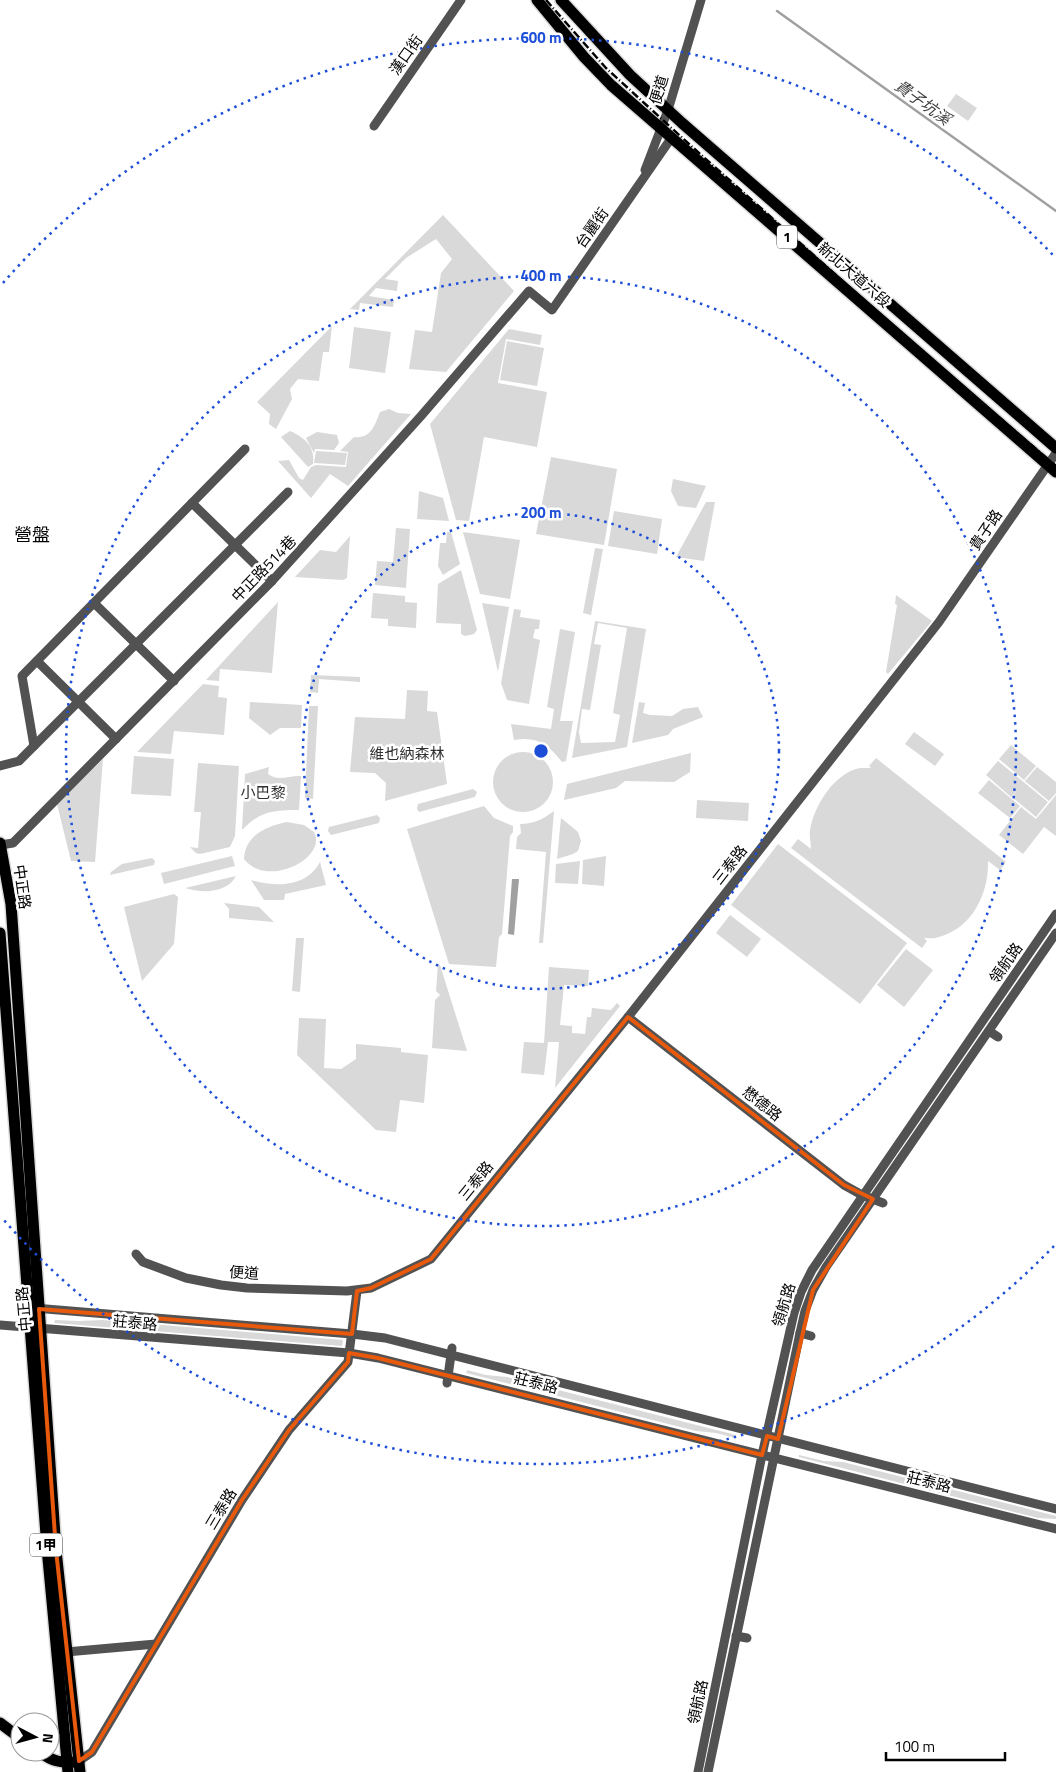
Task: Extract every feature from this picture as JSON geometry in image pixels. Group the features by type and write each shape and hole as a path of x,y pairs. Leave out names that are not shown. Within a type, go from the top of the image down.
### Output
{"main road":[{"name":"新北大道六段","path":"537,0 598,72 1052,468"},
{"name":"新北大道六段","path":"561,0 612,56 668,110 1056,448"},
{"name":"中正路","path":"0,845 11,904 6,919 33,1308"},
{"name":"中正路","path":"0,933 66,1652 74,1767"},
{"name":"中正路","path":"35,1328 46,1548 74,1767"},
{"path":"57,1762 74,1767"}],"street":[{"name":"漢口街","path":"374,126 462,0"},
{"name":"便道","path":"638,186 668,110 701,0"},
{"name":"台麗街","path":"529,291 552,310 672,137"},
{"name":"中正路514巷","path":"0,845 13,842 272,581 415,423 529,291"},
{"path":"34,746 22,676 245,449"},
{"name":"貴子路","path":"938,622 1052,468 1056,453"},
{"path":"0,766 19,761 288,492"},
{"path":"192,503 272,581"},
{"path":"94,603 174,681"},
{"name":"三泰路","path":"74,1767 92,1752 242,1500 289,1430 348,1362 357,1291 371,1288 431,1259 628,1017 938,622"},
{"path":"36,661 116,739"},
{"name":"領航路","path":"698,1772 762,1455 794,1312 801,1292 812,1270 1056,914"},
{"name":"領航路","path":"708,1772 800,1333 805,1311 815,1286 1056,933"},
{"name":"懋德路","path":"628,1017 844,1185 862,1196 883,1202"},
{"path":"989,1031 998,1037"},
{"name":"便道","path":"136,1254 144,1262 178,1274 220,1285 265,1289 357,1291"},
{"name":"莊泰路","path":"33,1308 385,1338 452,1352 778,1439 1056,1509"},
{"name":"莊泰路","path":"0,1325 349,1354 384,1360 448,1379 1056,1528"},
{"path":"800,1333 811,1336"},
{"path":"448,1379 452,1352"},
{"path":"715,1633 726,1635"},
{"path":"736,1636 747,1638"},
{"path":"66,1652 156,1644"}],"highlighted area":[{"path":"628,1017 844,1185 873,1199 813,1290 778,1439 767,1436 762,1455 378,1358 349,1353 348,1362 289,1430 242,1500 92,1752 79,1761 56,1550 39,1309 352,1334 357,1291 371,1288 431,1259"}],"green space":[{"path":"956,94 977,108 968,121 947,106"},
{"path":"443,215 514,291 446,372 409,369 415,330 432,332 441,273 452,259 436,239 406,258 385,279 398,281 397,291 376,288 369,296 394,300 393,307 360,303 359,310 350,309"},
{"path":"332,326 329,352 323,352 319,381 298,379 290,389 292,399 276,429 269,424 270,414 257,402"},
{"path":"354,327 391,332 385,373 349,368"},
{"path":"509,329 542,335 540,345 506,339 498,383 547,392 537,447 484,437 469,521 456,520 430,424"},
{"path":"507,341 544,348 537,386 500,380"},
{"path":"389,409 398,413 411,414 348,486 330,474 311,498 278,461 289,460 299,478 303,480 311,467 316,465 346,467 348,452 340,451 354,437 365,436 372,430 380,412"},
{"path":"290,431 311,447 313,464 308,467 281,437"},
{"path":"317,432 337,435 339,443 334,450 315,449 314,453 306,438"},
{"path":"316,451 347,453 345,465 314,463"},
{"path":"551,457 617,469 604,545 536,534"},
{"path":"673,479 706,486 696,508 678,506 671,491"},
{"path":"419,491 443,498 449,521 417,519"},
{"path":"706,502 715,502 704,561 676,557"},
{"path":"614,511 662,519 657,554 608,546"},
{"path":"396,528 410,529 406,588 375,585 377,561 393,562"},
{"path":"447,532 451,532 460,564 443,575 438,566 440,543 446,543"},
{"path":"463,532 520,540 510,599 480,594"},
{"path":"350,536 347,578 343,580 295,577 320,550 336,552"},
{"path":"595,548 603,549 591,615 583,613"},
{"path":"461,570 477,630 474,634 465,636 461,634 461,624 436,623 438,584"},
{"path":"373,593 405,596 405,602 417,603 416,628 388,626 388,619 371,618"},
{"path":"896,595 932,621 888,674 886,672 897,605 895,604"},
{"path":"278,602 272,673 220,669 219,681 206,680"},
{"path":"482,603 509,607 498,672"},
{"path":"514,609 521,610 520,617 540,620 539,629 535,629 533,638 540,640 529,704 507,700 501,683"},
{"path":"595,621 646,629 627,747 572,758","holes":["598,623 627,628 613,713 620,715 615,742 581,743 579,732 582,709 590,710 601,645 594,644"]},
{"path":"560,629 575,632 560,721 573,721 566,761 562,762 552,750 536,740 514,740 511,724 551,729 554,709 547,707"},
{"path":"311,675 360,677 360,682 319,679 318,693 310,692"},
{"path":"203,684 219,686 218,697 227,698 224,735 174,731 171,754 137,752"},
{"name":"維也納森林","path":"407,690 428,691 427,711 437,712 447,784 385,801 386,783 375,773 350,772 355,717 405,719"},
{"path":"250,702 302,705 301,728 280,728 270,735 249,718"},
{"path":"639,702 645,703 643,713 650,715 672,716 683,709 698,707 703,717 673,729 668,735 632,743"},
{"path":"309,706 318,706 313,799 305,798"},
{"path":"914,732 944,754 935,766 905,744"},
{"path":"1011,745 1036,766 1024,780 999,759"},
{"path":"523,752 539,757 544,761 548,766 553,782 548,798 544,803 539,807 523,812 507,807 502,803 498,798 493,782 498,766 502,761 507,757"},
{"path":"691,753 690,772 674,782 625,781 616,788 564,800 567,784"},
{"path":"134,756 174,759 171,796 131,794"},
{"path":"876,758 1006,862 1000,870 988,861 986,885 977,907 970,917 951,932 937,938 924,938 927,941 922,948 791,848 798,839 811,849 810,832 812,821 827,792 842,776 851,771 860,768 871,768 869,766"},
{"path":"103,759 95,862 71,861 57,804"},
{"path":"998,761 1048,802 1036,817 1012,797 1019,788 1011,797 986,775"},
{"path":"198,763 239,766 235,836 230,847 200,854 190,847 198,848 201,812 194,812"},
{"name":"小巴黎","path":"269,767 268,774 276,778 301,776 299,810 282,810 261,815 242,830 245,774"},
{"path":"1037,767 1056,782 1056,793 1049,801 1025,781"},
{"path":"989,780 1020,806 1010,818 978,793"},
{"path":"473,789 477,792 475,797 419,812 417,809 418,804"},
{"path":"1056,795 1056,836 1044,827 1023,854 999,835 1021,807 1036,819"},
{"path":"697,800 749,803 748,821 696,818"},
{"path":"484,806 494,818 513,826 513,832 510,836 502,934 499,937 496,967 449,964 407,829"},
{"path":"554,811 543,943 539,943 546,852 516,849 517,837 521,833 520,824 538,821"},
{"path":"377,815 380,818 379,823 331,835 328,831 329,827"},
{"path":"561,818 578,832 581,841 578,851 557,859"},
{"path":"287,822 304,825 314,832 316,842 312,851 304,860 280,870 267,871 254,868 244,859 248,844 258,833 272,826"},
{"path":"778,844 907,943 860,1004 731,905"},
{"path":"232,856 235,866 164,884 161,873"},
{"path":"606,856 604,886 582,884 583,860"},
{"path":"152,858 155,861 154,865 110,875 111,872 122,864"},
{"path":"580,861 578,884 555,883 556,864"},
{"path":"320,862 326,885 285,894 284,900 264,900 251,880 270,884 298,881 314,871"},
{"path":"236,876 226,886 213,891 185,888"},
{"path":"174,894 178,897 174,944 142,981 124,907"},
{"path":"224,903 259,907 274,922 229,918 229,909"},
{"path":"730,915 761,939 747,957 716,933"},
{"path":"296,938 304,938 300,992 292,991"},
{"path":"906,949 933,970 904,1007 877,985"},
{"path":"438,964 440,965 467,1051 432,1048 435,1000 440,995 436,991"},
{"path":"549,967 589,970 588,986 564,985 560,1025 572,1026 572,1033 585,1034 587,1017 591,1017 592,1008 611,1010 617,1003 620,1006 555,1088 559,1042 548,1042 544,1075 521,1073 524,1042 544,1043"},
{"path":"299,1018 326,1019 324,1068 341,1069 356,1059 356,1044 401,1048 401,1052 428,1055 424,1103 400,1100 396,1132 376,1130 297,1055"},
{"path":"55,1320 102,1320 343,1340 342,1346 54,1323"},
{"path":"467,1370 486,1375 507,1377 736,1435 735,1438 716,1433 696,1431 466,1373"},
{"path":"799,1455 824,1461 843,1462 1056,1516 1056,1519 1038,1518 799,1457"}],"shaded area":[{"path":"512,879 519,879 514,935 508,934"}],"waterway":[{"name":"貴子坑溪","path":"777,11 1056,211"}],"railway":[{"path":"546,0 606,68 689,144 921,351 1056,466"}],"district":[{"name":"營盤","path":"32,535"}]}
